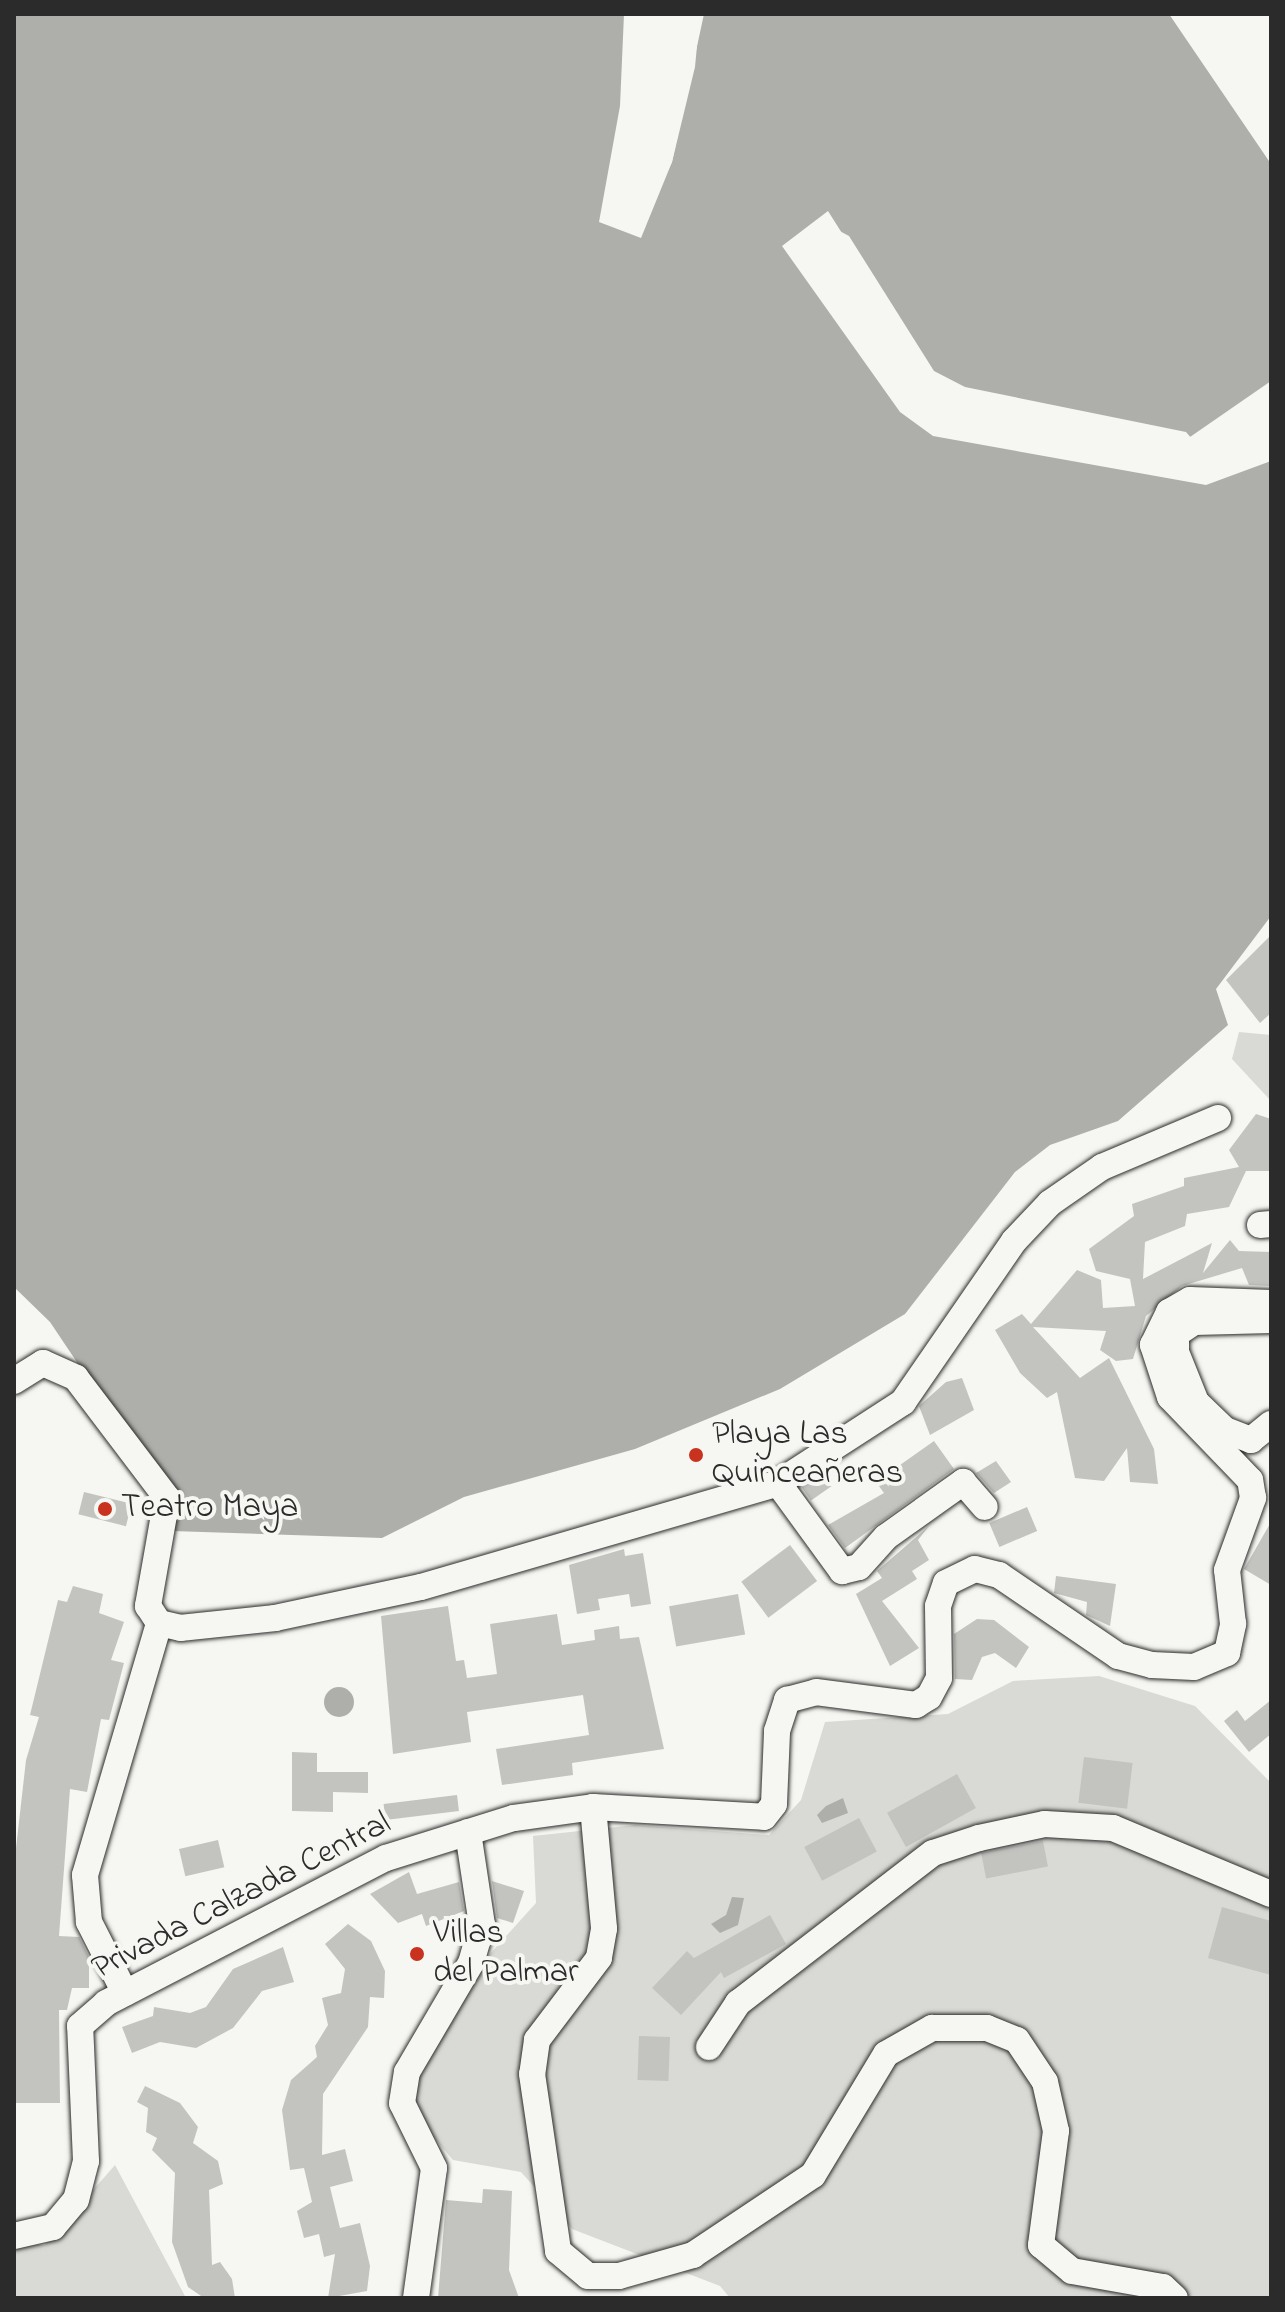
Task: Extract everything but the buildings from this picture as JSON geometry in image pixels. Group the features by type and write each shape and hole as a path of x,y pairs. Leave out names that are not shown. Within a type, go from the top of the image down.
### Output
{"street":[{"path":"14,1381 43,1363 76,1378 167,1498 148,1606 159,1623 180,1628 275,1618 421,1587 778,1483 903,1402 1014,1241 1050,1203 1102,1167 1218,1118"},
{"name":"Privada Calzada Central","path":"14,2236 53,2227 76,2200 86,2161 80,2026 125,1993 386,1858 468,1832 593,1807 764,1817 774,1804 777,1731 787,1700 816,1692 916,1705 929,1697 939,1678 938,1606 946,1583 975,1569 999,1575 1118,1656 1194,1667 1227,1653 1233,1624 1227,1570 1253,1498 1250,1480 1170,1397 1153,1345 1169,1312 1190,1300 1271,1303"},
{"path":"1271,1320 1216,1318 1176,1334 1196,1402 1225,1430 1251,1440 1271,1424"},
{"path":"778,1483 842,1571 859,1567 886,1537 963,1482 985,1507"},
{"path":"125,1993 89,1922 85,1875 159,1623"},
{"path":"593,1807 604,1929 599,1958 537,2040 532,2074 558,2251 588,2276 619,2276 693,2255 813,2175 886,2054 932,2028 987,2028 1017,2040 1045,2082 1056,2131 1041,2245 1072,2271 1163,2287 1175,2298"},
{"path":"709,2047 738,2003 933,1853 979,1838 1045,1824 1113,1828 1271,1894"},
{"path":"416,2298 434,2168 402,2103 407,2072 471,1963 482,1925 468,1832"}],"shaded area":[{"path":"14,14 624,14 620,106 599,222 641,238 672,162 704,14 1169,14 1271,164 1271,381 1190,437 959,390 931,374 828,211 782,246 900,412 933,436 1206,485 1271,461 1271,916 1216,989 1228,1025 1118,1121 1050,1145 1015,1172 905,1314 780,1389 635,1449 464,1497 382,1538 172,1531 113,1416 50,1322 14,1287"},
{"path":"1239,1032 1271,1035 1271,1101 1232,1059"},
{"path":"1099,1676 1195,1706 1271,1783 1271,2298 730,2298 720,2286 572,2229 521,2172 453,2160 402,2100 489,1955 536,1903 533,1836 635,1825 769,1835 801,1800 825,1722 948,1714 1013,1681"},
{"path":"339,1687 350,1691 354,1702 350,1713 339,1717 328,1713 324,1702 328,1691"},
{"path":"843,1798 848,1813 822,1823 817,1815 826,1806"},
{"path":"732,1897 744,1898 738,1925 720,1933 711,1924 726,1915"},
{"path":"115,2165 186,2298 14,2298 14,2245 45,2245"}],"pier":[{"path":"700,14 695,67 672,162 644,222 668,161"},
{"path":"834,228 849,236 934,371 965,387 1186,432 1193,440 958,394 929,378"}],"place":[{"name":"Playa Las Quinceañeras","path":"696,1455"},
{"name":"Teatro Maya","path":"105,1509"},
{"name":"Villas del Palmar","path":"417,1954"}]}
